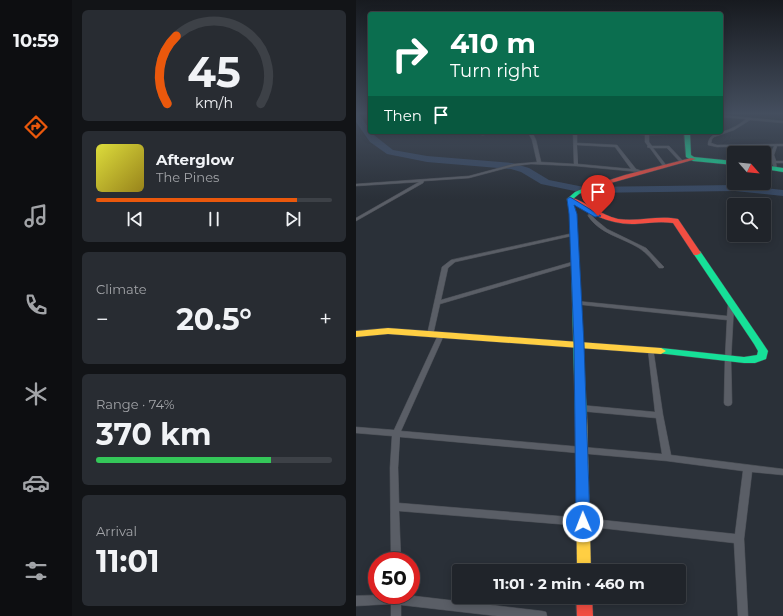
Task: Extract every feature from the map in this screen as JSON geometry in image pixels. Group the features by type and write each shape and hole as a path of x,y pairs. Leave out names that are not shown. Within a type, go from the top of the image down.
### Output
{"main road":[{"path":"687,142 688,156 693,159"},
{"path":"572,196 594,186 637,171 664,165 693,159 727,162"},
{"path":"356,334 388,331 579,344 651,350 728,359 755,360 762,357 763,351 675,221 621,222 598,216 572,196"},
{"path":"572,196 579,344 584,564"},
{"path":"584,604 585,616"}],"street":[{"path":"536,142 536,152 539,163"},
{"path":"647,142 649,147 664,165"},
{"path":"709,142 708,144 717,146 781,144"},
{"path":"576,165 575,144 616,146 637,171"},
{"path":"781,144 772,155 777,167 783,162"},
{"path":"649,147 668,147 682,162"},
{"path":"356,185 470,177 514,165 539,163 637,171"},
{"path":"356,220 424,181"},
{"path":"592,212 590,216 596,224 650,253 661,267"},
{"path":"430,335 445,267 453,261 574,234"},
{"path":"438,303 574,263"},
{"path":"576,304 730,318"},
{"path":"728,403 728,359 731,305"},
{"path":"396,552 396,434 441,335"},
{"path":"651,350 659,415 667,458"},
{"path":"580,408 659,415"},
{"path":"356,430 582,449 783,472"},
{"path":"743,616 739,539 748,468"},
{"path":"395,507 583,522 739,539"},
{"path":"356,601 368,600"},
{"path":"420,600 542,616"},
{"path":"396,604 396,616"}],"waterway":[{"path":"375,142 390,152 427,159 512,166 525,170 545,182 584,190 735,188 783,193"}],"traffic: fast":[{"path":"687,142 688,156 693,159 727,162"},
{"path":"771,168 783,170"},
{"path":"581,416 573,215 570,199 577,193 591,187"},
{"path":"661,351 744,360 755,360 762,357 763,351 759,344 697,253"}],"traffic: slow":[{"path":"356,334 388,331 661,351"},
{"path":"581,416 584,564"}],"traffic: jam":[{"path":"591,187 693,159"},
{"path":"570,199 593,212 617,221 675,221 697,253"},
{"path":"584,604 585,616"}],"route":[{"path":"583,522 579,344 573,214 570,199 598,216"}]}
